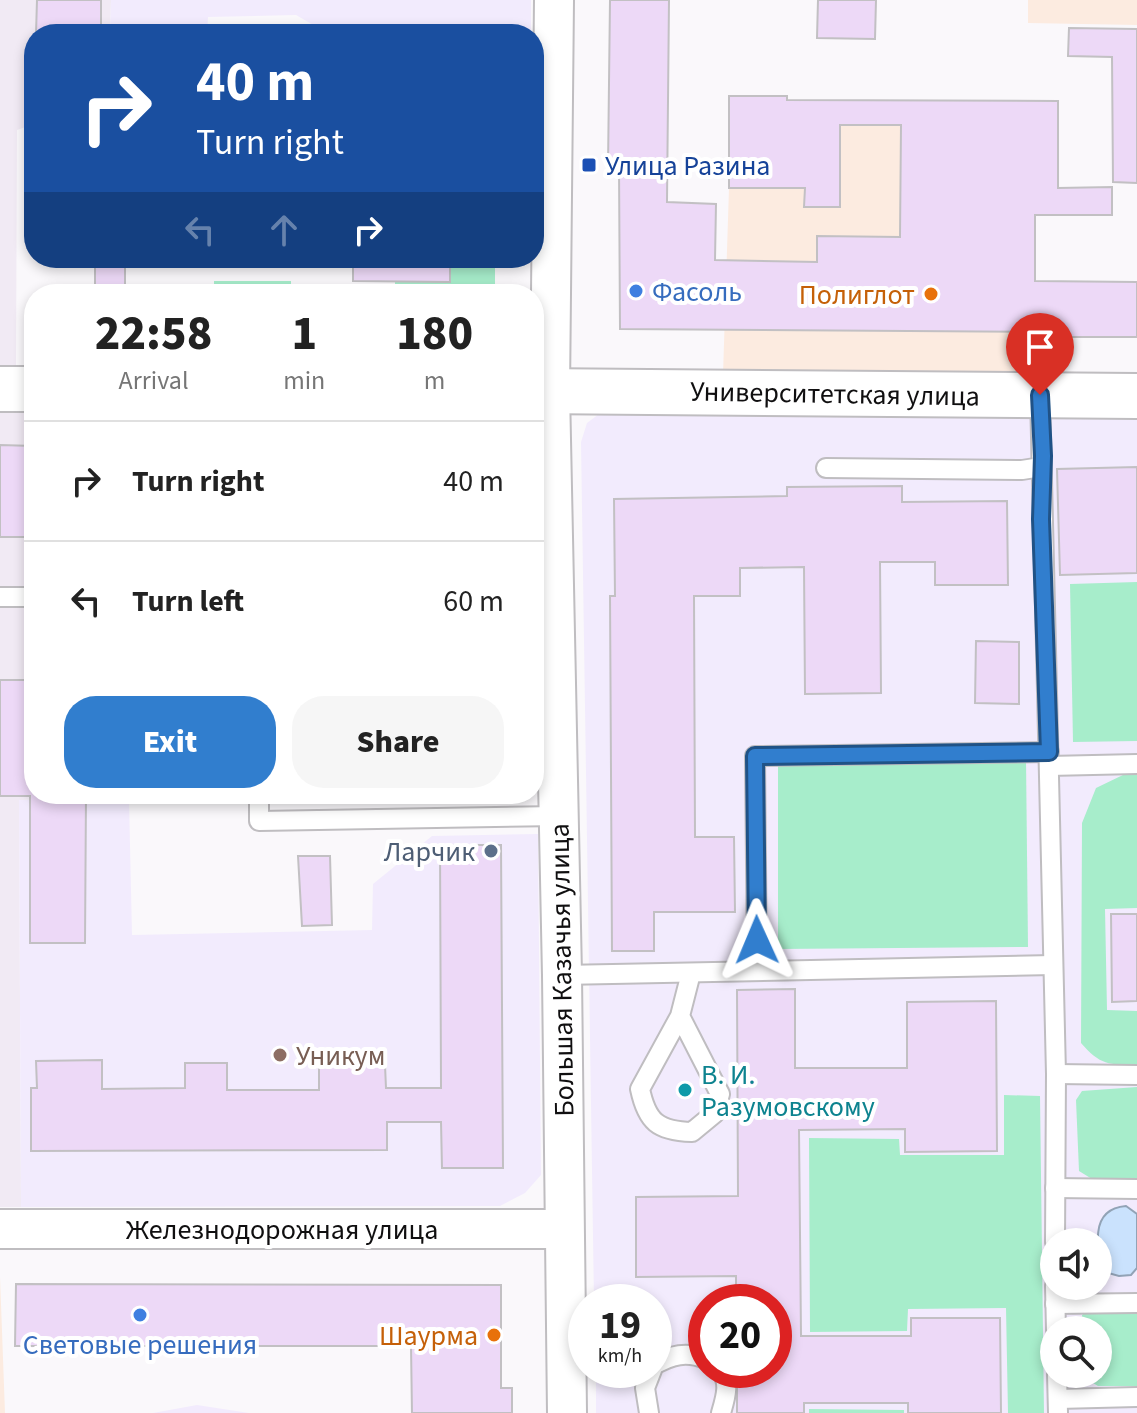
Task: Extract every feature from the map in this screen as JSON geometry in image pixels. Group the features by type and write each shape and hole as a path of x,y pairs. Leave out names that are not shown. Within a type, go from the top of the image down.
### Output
{"main road":[{"path":"0,389 24,389"},
{"name":"Университетская улица","path":"544,391 1137,396"}],"street":[{"name":"Большая Казачья улица","path":"544,326 554,0"},
{"name":"Большая Казачья улица","path":"544,441 559,816 567,1413"},
{"name":"Железнодорожная улица","path":"0,1229 564,1229"}],"lane":[{"path":"1040,395 1056,1074 1055,1228"},
{"path":"826,468 1022,470 1041,467"},
{"path":"0,597 24,597"},
{"path":"757,971 755,756 1049,759 1137,764"},
{"path":"259,804 259,821 559,816"},
{"path":"562,975 1053,965"},
{"path":"680,1016 720,1094 715,1113 692,1132 673,1131 655,1123 644,1106 640,1089 680,1016 691,973"},
{"path":"1056,1074 1137,1075"},
{"path":"1055,1188 1137,1189"},
{"path":"1106,1300 1137,1303"},
{"path":"645,1388 649,1413"},
{"path":"721,1413 726,1388"},
{"path":"1058,1406 1137,1397"}],"shaded area":[{"path":"0,0 111,0 110,24 24,24 24,128 17,130 16,367 0,367"},
{"path":"111,0 531,0 531,24 312,24 296,15 208,17 208,24 110,24"},
{"path":"1028,0 1137,0 1137,25 1028,23"},
{"path":"804,100 1058,101 1058,178 1035,178 1035,377 723,375 729,188 805,126"},
{"path":"24,407 24,800 19,800 21,1207 0,1207 0,408"},
{"path":"599,414 1137,416 1137,1413 596,1413 596,1388 672,1388 672,1284 594,1284 581,442 587,423"},
{"name":"Уникум","path":"19,800 24,800 24,804 129,804 132,935 372,930 373,884 432,836 538,834 541,1175 525,1193 500,1206 21,1207"},
{"path":"0,1277 5,1413 0,1413"},
{"path":"197,1405 249,1413 153,1413"}],"green space":[{"path":"450,268 495,268 495,284 395,284 395,281 450,282"},
{"path":"214,281 291,281 291,284 214,284"},
{"path":"1137,582 1137,741 1073,742 1070,584"},
{"path":"1026,759 1028,947 778,949 778,765"},
{"path":"1125,774 1137,774 1137,908 1105,909 1107,1010 1137,1011 1137,1065 1106,1062 1094,1056 1081,1043 1082,823 1096,788"},
{"path":"1137,1087 1137,1178 1092,1179 1079,1171 1076,1100 1082,1091"},
{"path":"1004,1095 1040,1096 1040,1300 1043,1300 1043,1316 1040,1316 1040,1388 1044,1388 1044,1413 1008,1413 1006,1308 908,1309 907,1331 810,1332 809,1138 899,1139 900,1155 1004,1155"},
{"path":"1137,1306 1137,1386 1112,1386 1112,1316 1082,1316 1093,1307"},
{"path":"809,1409 904,1410 904,1413 809,1413"}],"water":[{"path":"1126,1206 1137,1214 1137,1268 1131,1275 1112,1274 1112,1228 1099,1228 1106,1214"}],"building":[{"path":"37,0 101,0 101,24 36,24"},
{"path":"610,0 669,0 667,202 716,204 715,260 817,262 817,236 900,237 901,125 840,125 840,207 804,207 805,188 729,188 729,96 787,96 787,100 1058,101 1058,188 1112,187 1112,215 1035,215 1035,281 1137,282 1137,337 1042,337 1042,332 620,329 619,167 608,167"},
{"path":"818,0 876,0 875,39 817,38"},
{"path":"1069,28 1137,29 1137,183 1113,182 1112,57 1068,56"},
{"path":"95,268 125,268 125,284 95,284"},
{"path":"353,268 450,268 450,282 353,281"},
{"path":"0,445 24,446 24,537 0,537"},
{"path":"1137,467 1137,573 1060,575 1057,469"},
{"path":"902,486 902,502 1007,501 1008,585 935,585 935,562 880,562 881,693 805,694 804,567 740,568 740,596 694,596 695,837 734,837 735,912 654,912 654,951 612,951 610,596 615,596 614,499 787,496 787,487"},
{"path":"976,641 1019,642 1019,704 975,703"},
{"path":"0,680 24,680 24,796 0,796"},
{"path":"30,804 86,804 85,943 30,943"},
{"path":"440,845 501,845 503,1168 442,1168 441,1122 387,1122 387,1150 31,1151 31,1088 37,1088 36,1061 102,1060 102,1089 185,1088 185,1063 227,1063 227,1090 319,1090 319,1065 385,1065 386,1088 441,1088"},
{"path":"298,856 330,856 332,925 302,926"},
{"path":"1111,914 1137,914 1137,1001 1112,1002"},
{"path":"795,989 795,1068 907,1068 907,1002 996,1001 997,1151 905,1152 905,1129 799,1130 801,1336 911,1336 911,1318 1000,1318 1001,1413 908,1413 908,1403 804,1403 804,1413 737,1413 737,1388 792,1388 792,1284 736,1284 736,1276 636,1277 636,1197 738,1196 737,990"},
{"path":"16,1284 501,1285 501,1388 512,1388 512,1413 412,1413 411,1346 15,1346"}],"place":[{"name":"Улица Разина","path":"589,165"},
{"name":"Фасоль","path":"636,291"},
{"name":"Полиглот","path":"931,294"},
{"name":"Ларчик","path":"491,851"},
{"name":"Уникум","path":"280,1055"},
{"name":"В. И. Разумовскому","path":"685,1090"},
{"name":"Световые решения","path":"140,1315"},
{"name":"Шаурма","path":"494,1335"}],"route":[{"path":"757,940 755,756 1049,752 1040,395"}]}
